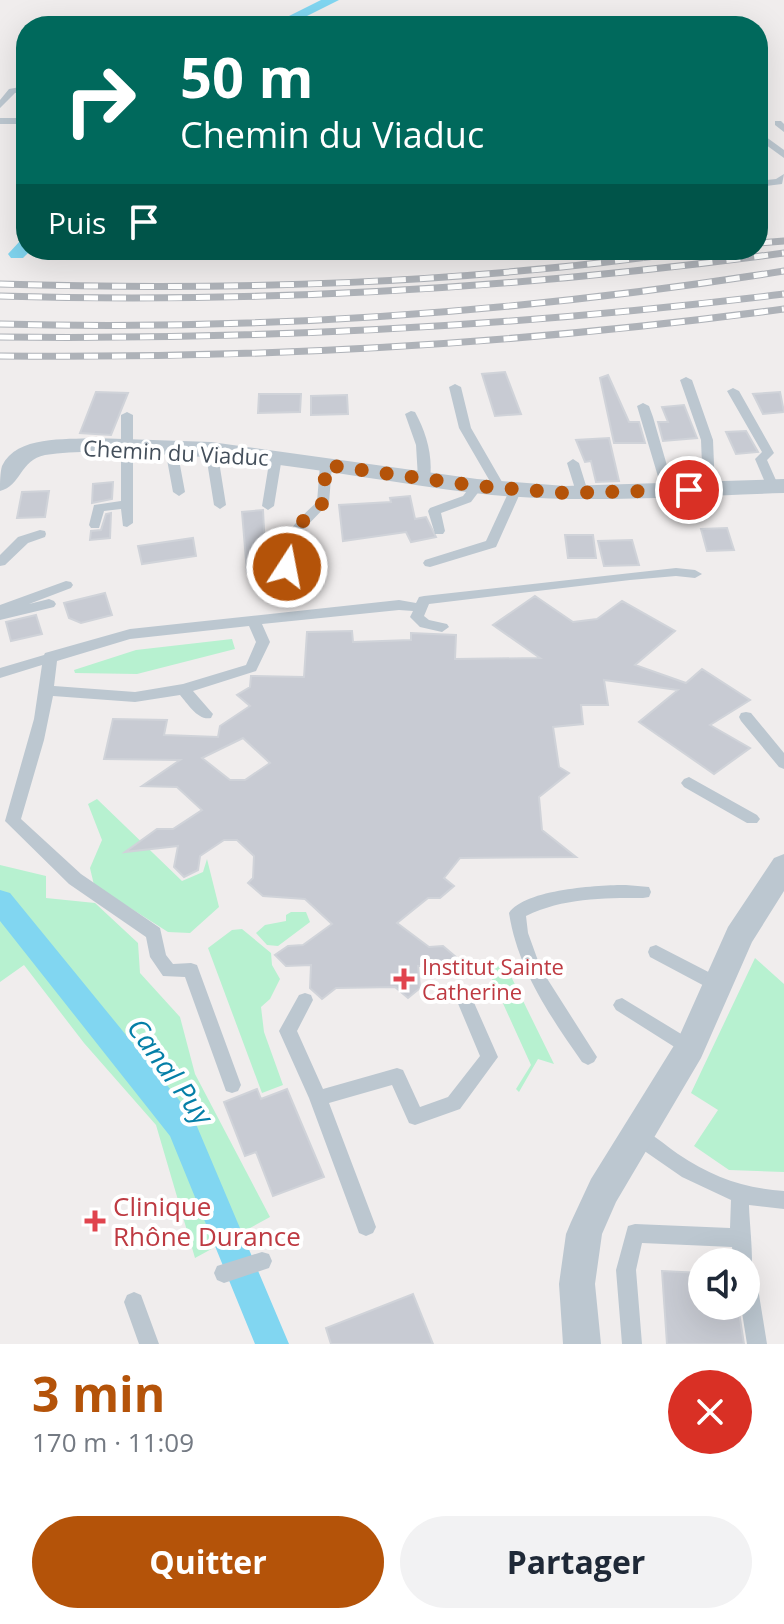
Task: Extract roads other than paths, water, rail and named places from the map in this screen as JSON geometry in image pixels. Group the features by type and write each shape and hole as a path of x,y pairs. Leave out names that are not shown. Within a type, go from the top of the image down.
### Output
{"street":[{"name":"Chemin du Viaduc","path":"11,452 61,446 211,449 498,487 582,492 778,486"},
{"path":"0,484 11,452"},
{"path":"582,1344 577,1284 584,1234 603,1191 690,1048 739,936 784,866"}],"lane":[{"path":"0,105 16,90"},
{"path":"768,142 784,155"},
{"path":"686,380 707,440 709,489"},
{"path":"430,563 491,544 498,487 465,428 455,387"},
{"path":"733,391 768,453 761,459 778,486"},
{"path":"643,406 658,447 656,454 668,490"},
{"path":"411,414 420,432 426,468 424,478"},
{"path":"127,415 127,523"},
{"path":"171,449 179,492"},
{"path":"211,449 210,458 217,476 220,505"},
{"path":"268,506 276,457"},
{"path":"573,463 582,492"},
{"path":"287,567 293,531 323,503 326,465"},
{"path":"439,531 434,511 498,487"},
{"path":"95,525 98,508 127,504"},
{"path":"0,562 23,540 40,534"},
{"path":"442,627 425,624 417,617 424,600 643,574 695,574"},
{"path":"0,612 66,585"},
{"path":"0,612 49,604"},
{"path":"0,673 130,634 399,605 420,608"},
{"path":"48,691 135,697 183,689 251,668 263,642 253,620"},
{"path":"50,656 48,691 40,731 13,821 75,879 154,933 158,957 169,971 191,970 232,1085"},
{"path":"183,689 206,714"},
{"path":"746,717 784,763"},
{"path":"689,783 752,819"},
{"path":"588,1057 549,999 520,941 517,913 540,900 591,890 643,892"},
{"path":"656,952 718,985"},
{"path":"318,1098 397,1076 415,1117 454,1103 489,1057 462,994"},
{"path":"305,1000 288,1031 318,1098 366,1227"},
{"path":"622,1005 690,1048"},
{"path":"636,1135 709,1184 750,1199 784,1200"},
{"path":"740,1196 742,1248"},
{"path":"632,1344 626,1270 635,1233 740,1238"},
{"path":"224,1273 262,1261"},
{"path":"134,1302 149,1344"},
{"path":"753,1320 757,1344"}],"waterway":[{"name":"Canal Puy","path":"298,16 332,0"},
{"name":"Canal Puy","path":"0,901 182,1127 272,1344"}],"railway":[{"path":"768,242 784,241"},
{"path":"768,255 784,253"},
{"path":"0,284 176,286 350,282 525,271 626,260"},
{"path":"0,296 197,298 393,291 588,276 727,260"},
{"path":"0,324 196,324 393,316 589,298 784,271"},
{"path":"0,337 197,336 393,329 588,315 784,294"},
{"path":"0,356 197,355 393,347 588,332 784,309"}],"place":[{"name":"Institut Sainte Catherine","path":"404,979"},
{"name":"Clinique Rhône Durance","path":"95,1221"}]}
